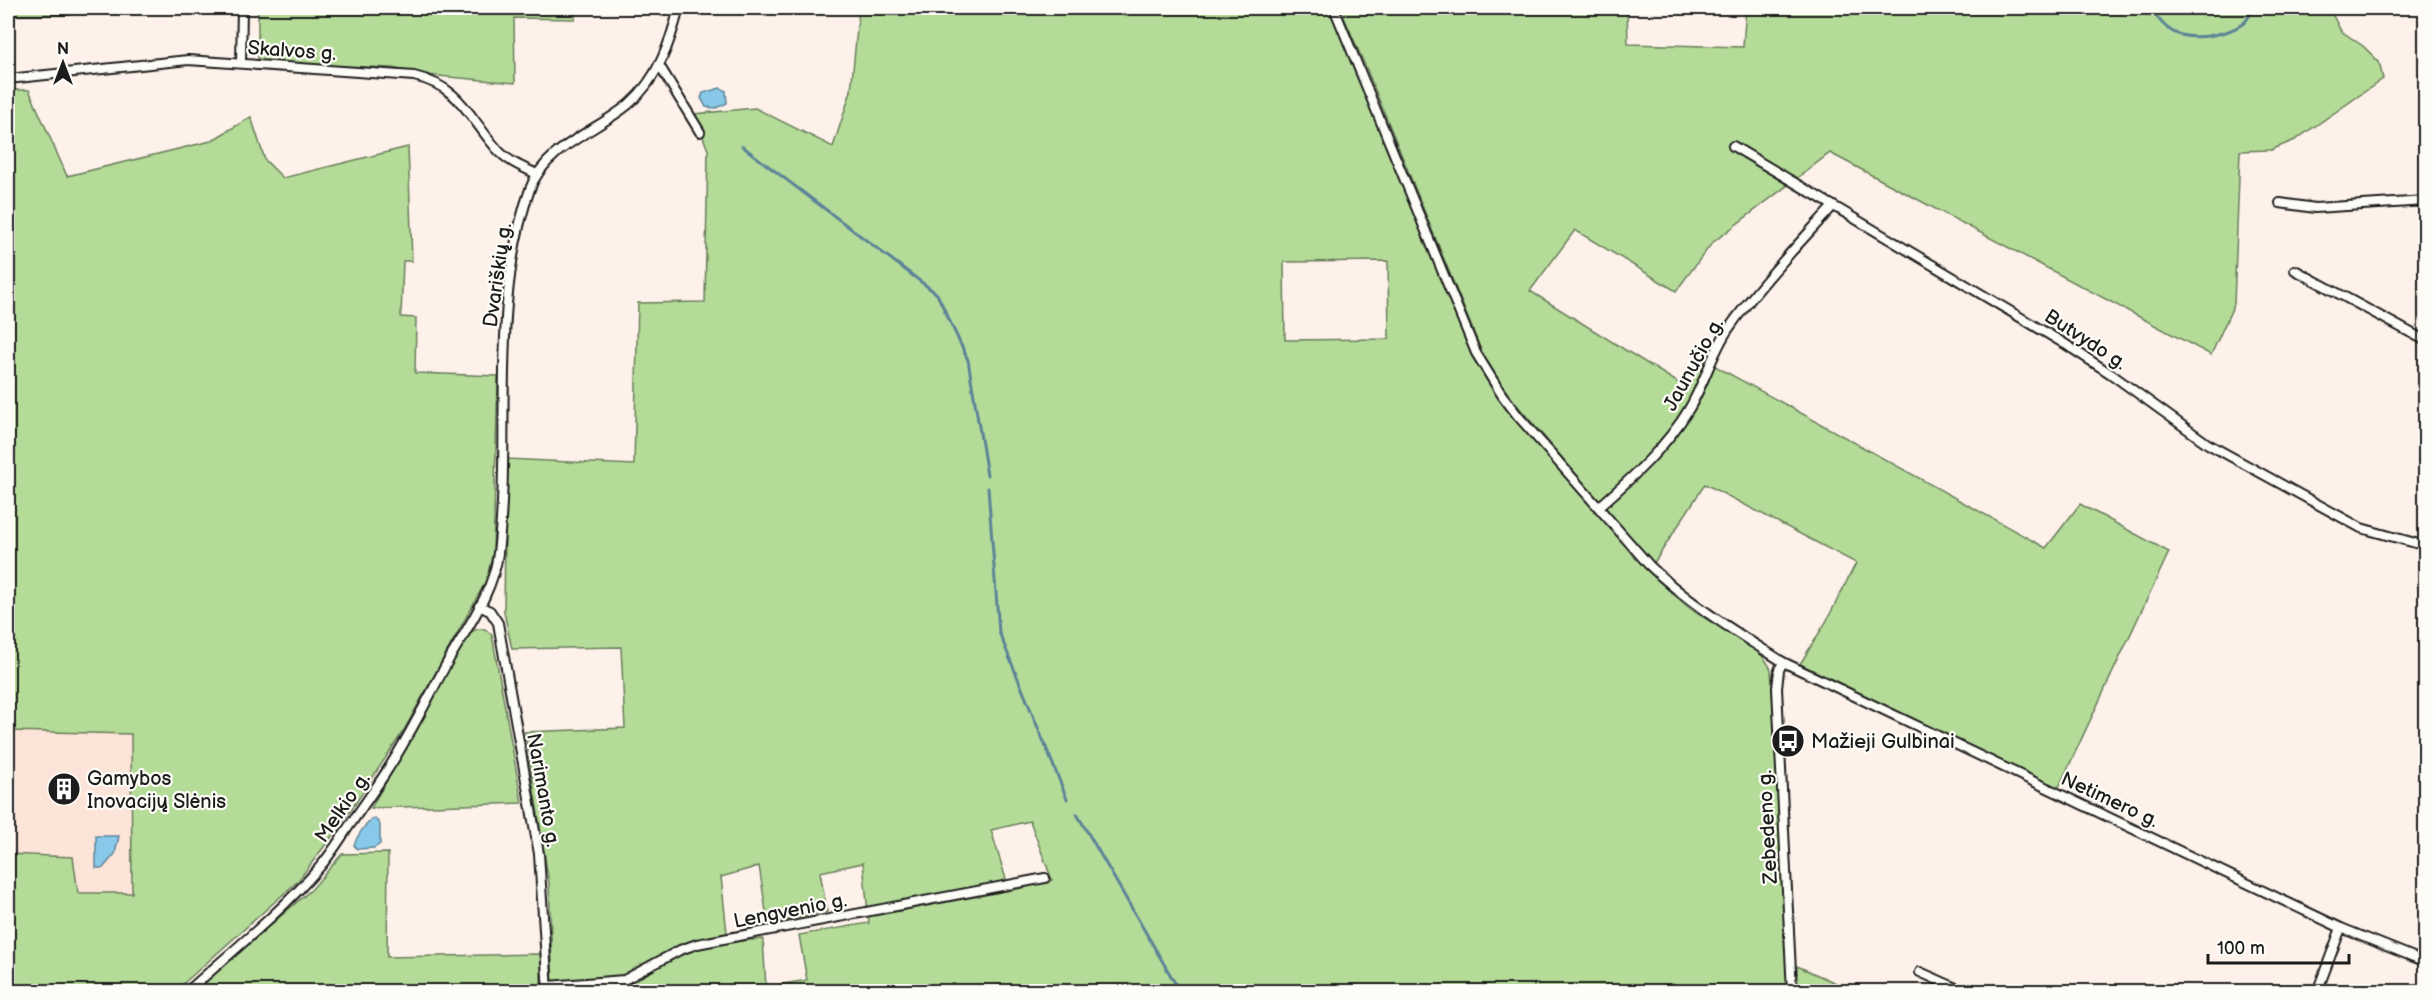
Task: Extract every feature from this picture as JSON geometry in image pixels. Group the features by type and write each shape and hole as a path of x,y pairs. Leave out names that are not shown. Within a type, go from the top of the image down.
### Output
{"street":[{"path":"241,63 242,8"},
{"name":"Dvariškių g.","path":"479,606 490,585 499,545 509,277 524,207 537,174 567,146 628,105 652,79 660,65 679,8"},
{"name":"Netimero g.","path":"1335,8 1476,353 1487,373 1518,416 1649,565 1672,587 1701,609 1783,662 2341,928 2426,962"},
{"name":"Skalvos g.","path":"8,79 176,61 389,73 430,80 447,90 471,112 498,150 517,165 537,174"},
{"path":"660,65 700,132"},
{"name":"Butvydo g.","path":"1733,146 2065,344 2208,444 2361,528 2426,546"},
{"path":"2280,203 2315,208 2426,201"},
{"name":"Jaunučio g.","path":"1599,506 1664,443 1689,410 1714,352 1727,331 1774,271 1833,206"},
{"path":"2295,270 2426,341"},
{"name":"Narimanto g.","path":"479,606 495,615 498,623 539,854 548,988"},
{"name":"Melkio g.","path":"187,992 291,898 320,867 389,768 479,606"},
{"name":"Zebedeno g.","path":"1783,662 1779,670 1777,687 1792,992"},
{"name":"Lengvenio g.","path":"548,988 624,980 680,950 697,944 1045,878"},
{"path":"2317,992 2341,928"},
{"path":"1920,972 1965,992"}],"shaded area":[{"path":"8,731 131,734 132,894 78,893 73,857 8,854"}],"green space":[{"path":"8,8 70,8 70,15 8,15"},
{"path":"258,8 576,8 575,19 514,18 515,83 427,75 392,68 258,63"},
{"path":"859,8 1329,8 1461,329 1473,356 1505,408 1665,587 1695,612 1747,643 1765,659 1771,669 1789,991 627,992 626,988 553,989 549,884 525,732 625,728 621,647 512,649 504,612 506,459 634,465 638,303 705,302 708,150 694,114 755,108 833,147 851,91","holes":["1388,261 1389,339 1285,340 1284,262","1030,821 1052,880 1009,889 991,830","863,863 869,923 799,935 807,980 766,987 763,939 728,942 721,877 759,866 768,924 827,912 820,872"]},
{"path":"1340,8 1627,8 1628,44 1743,47 1746,8 2329,8 2341,31 2363,46 2379,62 2383,79 2295,140 2271,150 2240,151 2234,304 2211,355 1830,153 1712,243 1676,291 1575,230 1530,291 1680,384 1697,356 2046,548 2080,504 2169,552 2058,789 1800,664 1826,622 1856,563 1705,484 1654,563 1640,548 1494,376 1481,350"},
{"path":"8,90 29,90 67,176 211,141 251,117 265,160 283,178 408,147 412,261 403,261 401,317 416,318 415,373 498,376 493,552 487,579 404,730 345,819 298,881 175,991 8,991 8,854 73,857 78,893 132,893 131,734 8,731"},
{"path":"485,629 492,635 522,803 371,808 470,632"},
{"path":"388,853 387,957 541,954 541,991 194,991 312,889 342,854"},
{"path":"1797,966 1854,991 1798,991"}],"water":[{"path":"720,88 726,91 727,103 716,108 706,107 701,98 703,93"},
{"path":"375,818 380,825 380,844 374,848 357,849 354,845 360,834"},
{"path":"96,836 119,836 115,854 103,868 96,868"}],"waterway":[{"path":"2151,8 2167,28 2181,35 2196,37 2222,33 2238,27 2244,23 2254,8"},
{"path":"742,146 937,294 968,360 987,475"},
{"path":"988,488 999,632 1067,799"},
{"path":"1077,814 1182,992"}],"place":[{"name":"Mažieji Gulbinai","path":"1788,741"},
{"name":"Gamybos Inovacijų Slėnis","path":"64,789"}]}
